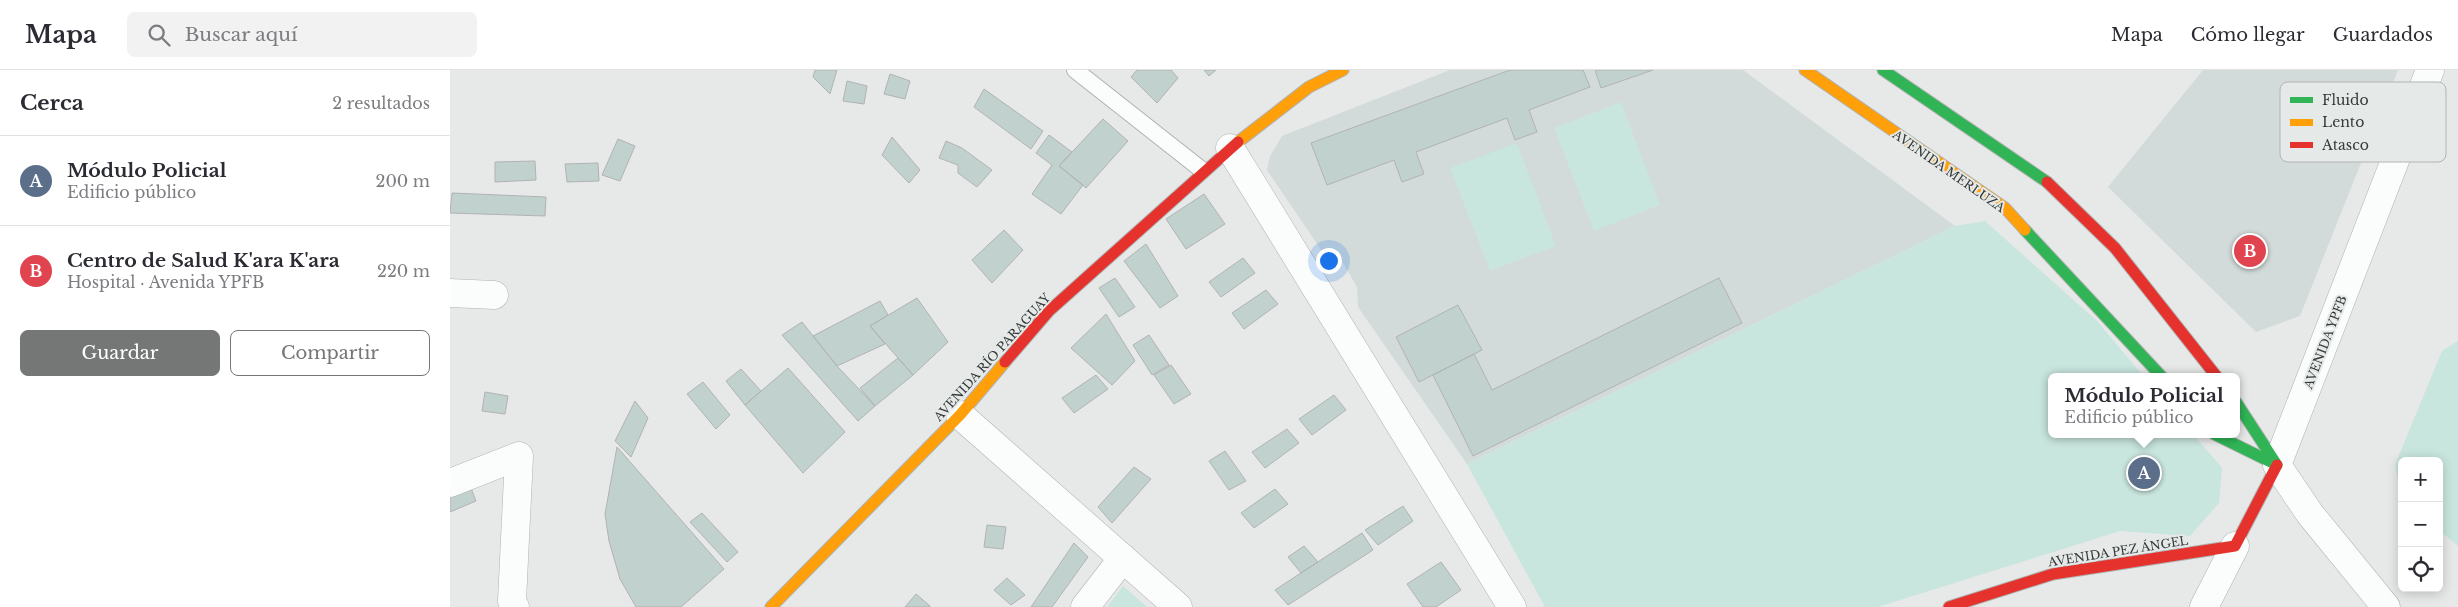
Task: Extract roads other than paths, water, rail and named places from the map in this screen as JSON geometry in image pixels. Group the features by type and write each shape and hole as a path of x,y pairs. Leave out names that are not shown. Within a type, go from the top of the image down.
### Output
{"street":[{"name":"AVENIDA RÍO PARAGUAY","path":"771,607 960,415 1050,311 1202,170 1309,87 1343,70"},
{"name":"AVENIDA MERLUZA","path":"1805,70 2005,208 2158,373"},
{"path":"1883,70 2041,177 2115,248 2213,373"},
{"name":"AVENIDA YPFB","path":"2425,82 2430,70"},
{"path":"1230,148 1512,607"},
{"name":"AVENIDA YPFB","path":"2204,607 2277,465 2394,162"},
{"path":"450,293 494,295"},
{"path":"2240,408 2310,514 2386,607"},
{"path":"960,415 1178,607"},
{"path":"2222,438 2277,465"},
{"path":"450,484 519,456 512,601 515,607"},
{"name":"AVENIDA PEZ ÁNGEL","path":"1949,607 2052,574 2235,546"},
{"path":"1084,607 1123,558"}],"lane":[{"path":"1075,70 1202,170"}],"place":[{"name":"Centro de Salud K'ara K'ara","path":"2250,251"},
{"name":"Módulo Policial","path":"2144,473"}]}
